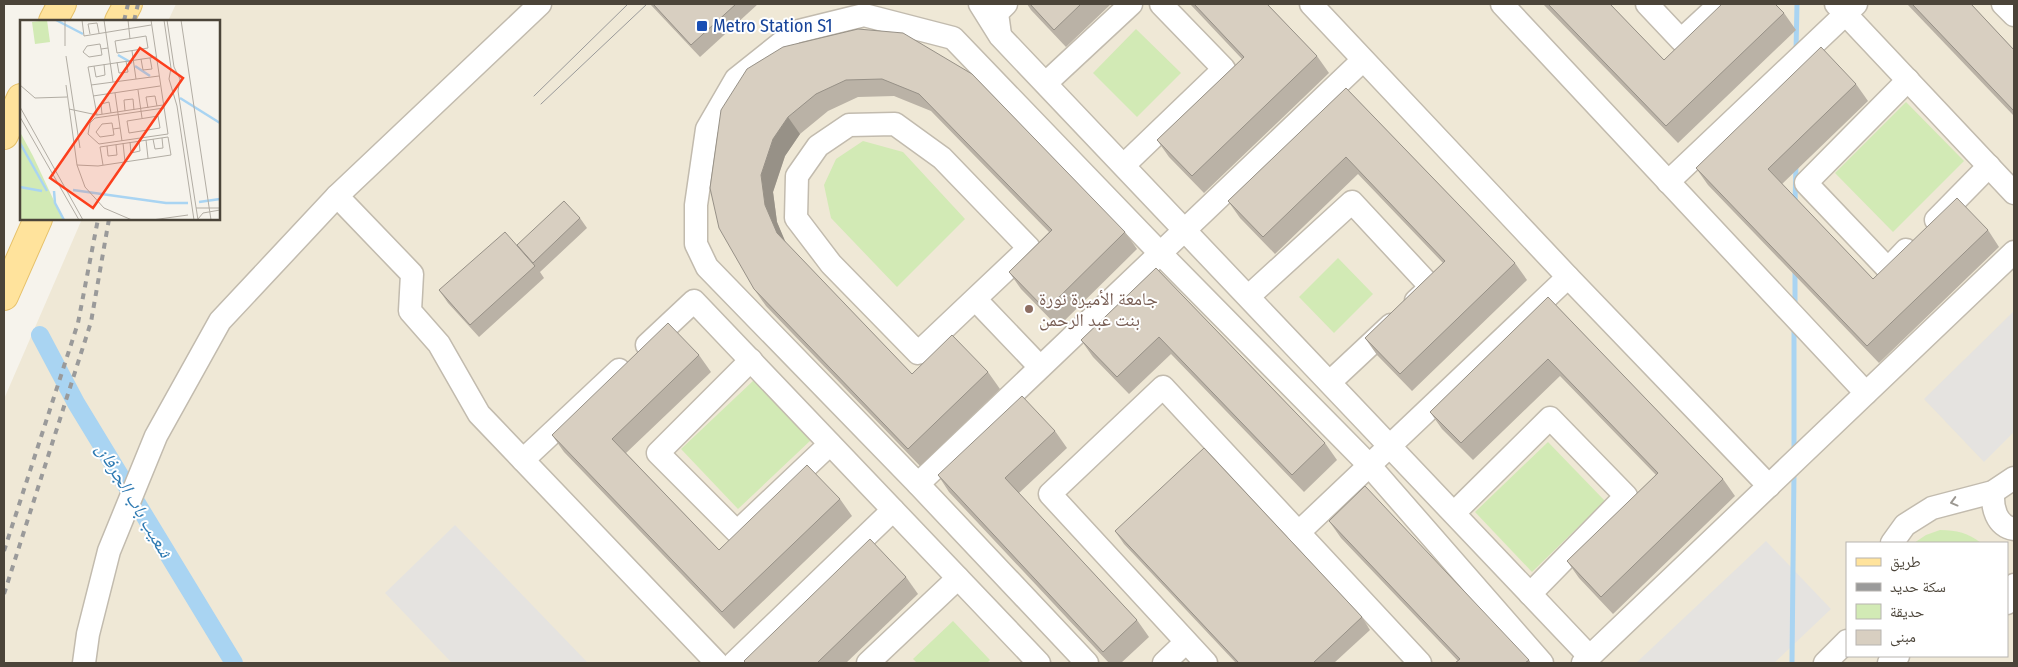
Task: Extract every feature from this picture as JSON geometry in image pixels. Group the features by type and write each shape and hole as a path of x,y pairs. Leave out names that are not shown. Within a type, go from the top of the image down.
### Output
{"main road":[{"path":"54,20 62,4"},
{"path":"58,20 66,4"},
{"path":"120,20 128,4"},
{"path":"124,20 132,4"},
{"path":"4,115 20,84"},
{"path":"4,135 20,100"},
{"path":"4,252 20,219"},
{"path":"4,296 38,220"}],"street":[{"path":"84,663 88,634 109,551 156,436 220,321 337,196 540,4"},
{"path":"980,4 1000,36 1454,513 1530,594 1587,660 2014,252"},
{"path":"1000,36 996,13 1006,4"},
{"path":"1046,84 1131,4"},
{"path":"1124,165 1224,68 1161,4"},
{"path":"1311,4 1568,277 1769,486"},
{"path":"1502,4 1866,393"},
{"path":"1648,4 1681,40 1720,4"},
{"path":"2003,4 2014,15"},
{"path":"1668,182 1846,7 1908,80 2014,194"},
{"path":"1087,663 918,484 707,267 696,244 696,205 707,129 736,79 795,32 864,15 953,38 1160,254 1370,465 1542,663"},
{"path":"918,484 1363,60"},
{"path":"1908,80 1806,182 1813,190 1888,269 1989,166"},
{"path":"895,124 942,158 1028,248 975,299 918,353 831,264 796,218 797,176 818,146 849,125 895,124"},
{"path":"337,196 412,274 410,311 439,344 479,414 717,663"},
{"path":"1249,296 1352,202 1431,287 1330,382"},
{"path":"1298,533 1568,277"},
{"path":"975,299 1040,367"},
{"path":"523,460 694,301 958,578 1035,662"},
{"path":"751,360 658,452 736,532 830,444"},
{"path":"1206,663 1050,494 1162,387 1420,663"},
{"path":"1454,513 1550,418 1626,496 1530,594"},
{"path":"1893,542 1905,525 1932,508 1993,492 2014,478"},
{"path":"1993,492 1992,505 1997,518 2008,528 2014,530"},
{"path":"734,663 893,510"},
{"path":"868,663 958,578"},
{"path":"2008,600 2014,585"},
{"path":"1164,663 1186,642"},
{"path":"1825,663 1846,642"}],"shaded area":[{"name":"جامعة الأميرة نورة بنت عبد الرحمن","path":"176,4 2014,4 2014,663 4,663 4,399 82,220 220,220 220,20 168,20"},
{"path":"2014,311 2014,432 1984,462 1924,399"},
{"path":"455,525 588,663 452,663 385,593"},
{"path":"1766,541 1831,609 1774,663 1636,663"}],"green space":[{"path":"1136,29 1181,73 1137,117 1093,73"},
{"path":"1906,102 1964,161 1893,232 1835,173"},
{"path":"863,141 903,152 965,219 897,287 831,218 824,185 836,159"},
{"path":"1338,258 1373,294 1334,333 1299,297"},
{"path":"754,380 811,440 738,509 681,449"},
{"path":"1548,442 1605,501 1532,572 1475,512"},
{"path":"1940,530 1952,531 1972,537 1980,542 1916,542 1926,535"},
{"path":"953,621 990,660 987,663 917,663 913,659"}],"building":[{"path":"653,4 736,4 691,45"},
{"path":"1030,4 1081,4 1054,30"},
{"path":"1194,4 1267,4 1317,56 1192,176 1157,140 1244,57"},
{"path":"1548,4 1610,4 1664,60 1722,4 1775,4 1784,13 1666,126"},
{"path":"1912,4 1971,4 2014,50 2014,111"},
{"path":"858,29 903,33 972,74 1125,232 1046,310 1009,272 1052,230 919,94 882,79 846,80 816,94 788,117 773,139 761,175 765,205 777,233 912,374 952,335 988,372 908,449 754,289 719,228 710,188 721,110 747,69 783,47"},
{"path":"1821,47 1856,84 1768,169 1873,279 1957,198 1988,230 1867,346 1696,168"},
{"path":"1346,88 1515,263 1400,374 1365,338 1445,261 1346,157 1263,237 1228,201"},
{"path":"564,201 580,218 533,263 517,245"},
{"path":"505,232 535,266 470,325 439,290"},
{"path":"1156,268 1325,443 1292,475 1159,337 1117,377 1081,340"},
{"path":"1548,297 1723,479 1601,597 1567,561 1658,473 1548,359 1461,443 1430,412"},
{"path":"668,323 699,355 612,439 719,550 807,465 840,499 722,612 552,435"},
{"path":"1022,396 1055,431 1005,478 1137,620 1103,652 938,475"},
{"path":"1204,448 1362,617 1313,663 1239,663 1115,531"},
{"path":"1365,486 1529,660 1525,663 1455,663 1460,659 1329,521"},
{"path":"870,539 906,577 817,663 746,663 744,661"}],"waterway":[{"path":"1796,51 1797,4"},
{"path":"1795,203 1796,164"},
{"path":"1795,269 1795,306"},
{"path":"1794,327 1794,453"},
{"name":"شعيب باب الجرفان","path":"40,335 76,403 234,663"},
{"path":"1792,663 1794,472"}],"tram line":[{"path":"534,96 628,4"},
{"path":"541,104 647,4"}],"railway":[{"path":"124,20 128,4"},
{"path":"134,20 138,4"},
{"path":"4,551 78,323 98,220"},
{"path":"4,594 91,322 109,220"}],"place":[{"name":"Metro Station S1","path":"702,26"},
{"name":"جامعة الأميرة نورة بنت عبد الرحمن","path":"1029,309"}]}
